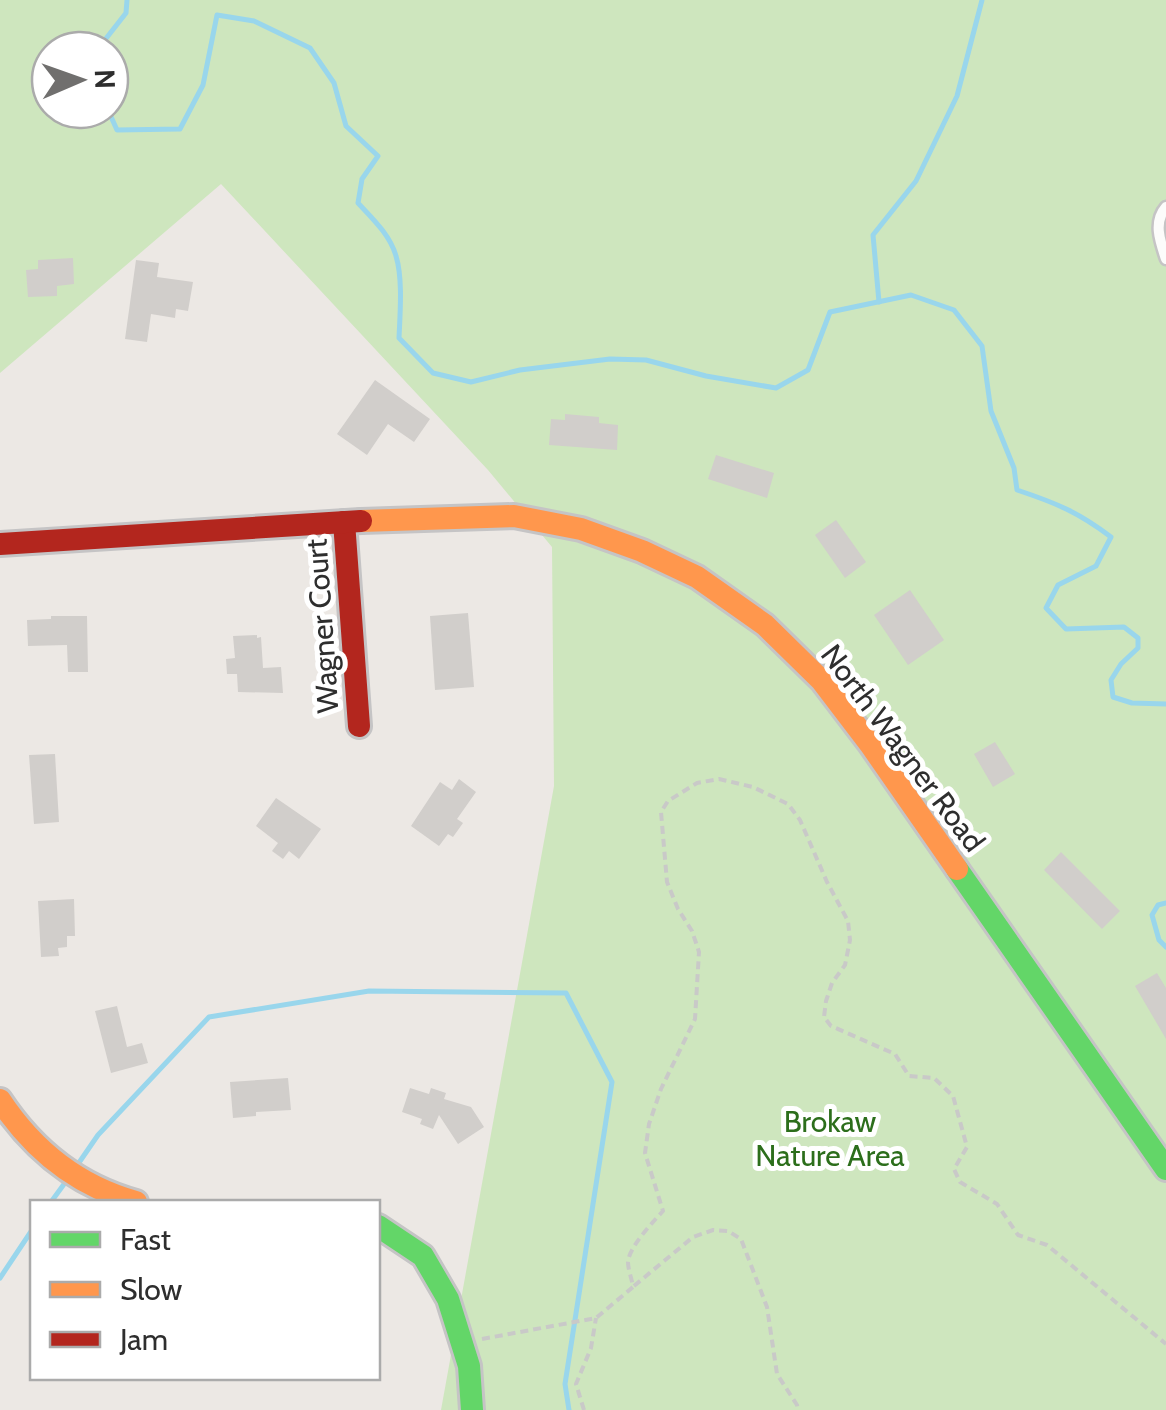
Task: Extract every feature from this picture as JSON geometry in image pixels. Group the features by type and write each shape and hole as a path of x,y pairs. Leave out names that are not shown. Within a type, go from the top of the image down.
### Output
{"street":[{"name":"North Wagner Road","path":"0,544 344,522 514,516 581,529 642,550 698,577 765,625 822,682 870,744 1166,1168"},
{"name":"Wagner Court","path":"344,522 359,726"},
{"path":"0,1100 14,1124 58,1166 125,1200"},
{"path":"380,1227 424,1256 448,1300 469,1366 472,1410"}],"lane":[{"path":"1166,207 1159,215 1159,233 1166,258"}],"path":[{"path":"633,1287 629,1256 663,1211 645,1152 649,1124 661,1089 695,1019 698,986 700,952 667,882 661,812 668,801 697,783 719,779 753,787 788,804 800,820 848,920 850,940 845,965 832,983 826,1002 824,1017 830,1026 894,1054 909,1076 934,1078 953,1096 967,1147 954,1170 960,1182 996,1204 1018,1236 1047,1245 1166,1344"},
{"path":"463,1343 596,1318 693,1237 713,1230 728,1231 741,1239 767,1307 778,1374 798,1410"},
{"path":"584,1410 576,1384 591,1348 596,1318"}],"green space":[{"name":"Brokaw Nature Area","path":"0,0 1166,0 1166,1410 441,1410 554,786 552,547 488,470 221,184 0,373"}],"building":[{"path":"73,258 74,284 57,286 57,296 28,297 26,270 38,269 38,260"},
{"path":"136,260 159,263 157,277 193,282 188,311 176,309 175,318 151,314 147,342 125,339"},
{"path":"375,380 430,419 414,442 388,424 367,455 337,434"},
{"path":"565,414 599,417 599,423 618,425 617,450 549,445 551,419 565,420"},
{"path":"716,455 774,473 767,498 708,479"},
{"path":"836,520 866,562 845,578 815,535"},
{"path":"910,590 944,640 908,665 874,615"},
{"path":"468,613 474,687 435,690 430,616"},
{"path":"87,616 88,672 68,672 67,645 28,646 27,620"},
{"path":"233,636 261,637 263,668 281,667 283,693 238,692 237,674 227,674 226,659 235,658"},
{"path":"995,742 1015,774 993,787 974,754"},
{"path":"55,754 59,822 34,824 29,755"},
{"path":"459,779 476,792 457,819 463,823 453,837 448,834 439,846 411,826 440,782 452,790"},
{"path":"276,798 321,829 299,859 289,851 283,859 272,851 278,843 256,826"},
{"path":"1061,852 1120,911 1102,929 1044,870"},
{"path":"74,899 75,936 67,936 67,947 58,948 59,956 41,957 38,901"},
{"path":"1157,973 1166,988 1166,1039 1135,986"},
{"path":"117,1006 127,1047 142,1043 148,1063 111,1073 95,1011"},
{"path":"288,1078 291,1110 233,1118 230,1082"},
{"path":"410,1088 429,1094 431,1088 446,1093 444,1099 471,1107 484,1127 458,1144 439,1115 433,1129 420,1124 422,1119 402,1112"}],"waterway":[{"path":"113,30 126,13 127,0"},
{"path":"879,302 873,235 916,181 957,96 982,0"},
{"path":"130,130 180,129 203,85 217,15 254,21 310,48 334,83 346,126 378,156 362,179 358,203 385,234 396,256 399,338 433,373 471,382 520,370 610,359 646,360 706,376 776,388 808,370 830,312 911,295 954,310 982,346 991,411 1014,468 1017,490 1066,509 1111,537 1096,566 1058,585 1046,608 1066,629 1124,627 1138,638 1138,648 1111,680 1113,697 1132,703 1166,704"},
{"path":"1166,903 1158,905 1152,915 1159,940 1166,947"},
{"path":"76,1167 98,1135 209,1017 369,991 566,993 612,1082 565,1384 569,1410"},
{"path":"52,1200 67,1180"},
{"path":"0,1278 30,1233"}],"traffic: fast":[{"path":"957,869 1166,1169"},
{"path":"380,1227 423,1256 448,1299 469,1366 472,1410"}],"traffic: slow":[{"path":"361,521 514,516 581,529 697,577 765,625 822,681 957,869"},
{"path":"0,1100 27,1135 59,1164 95,1186 130,1200"}],"traffic: jam":[{"path":"0,544 361,521"},
{"path":"344,522 359,726"}]}
